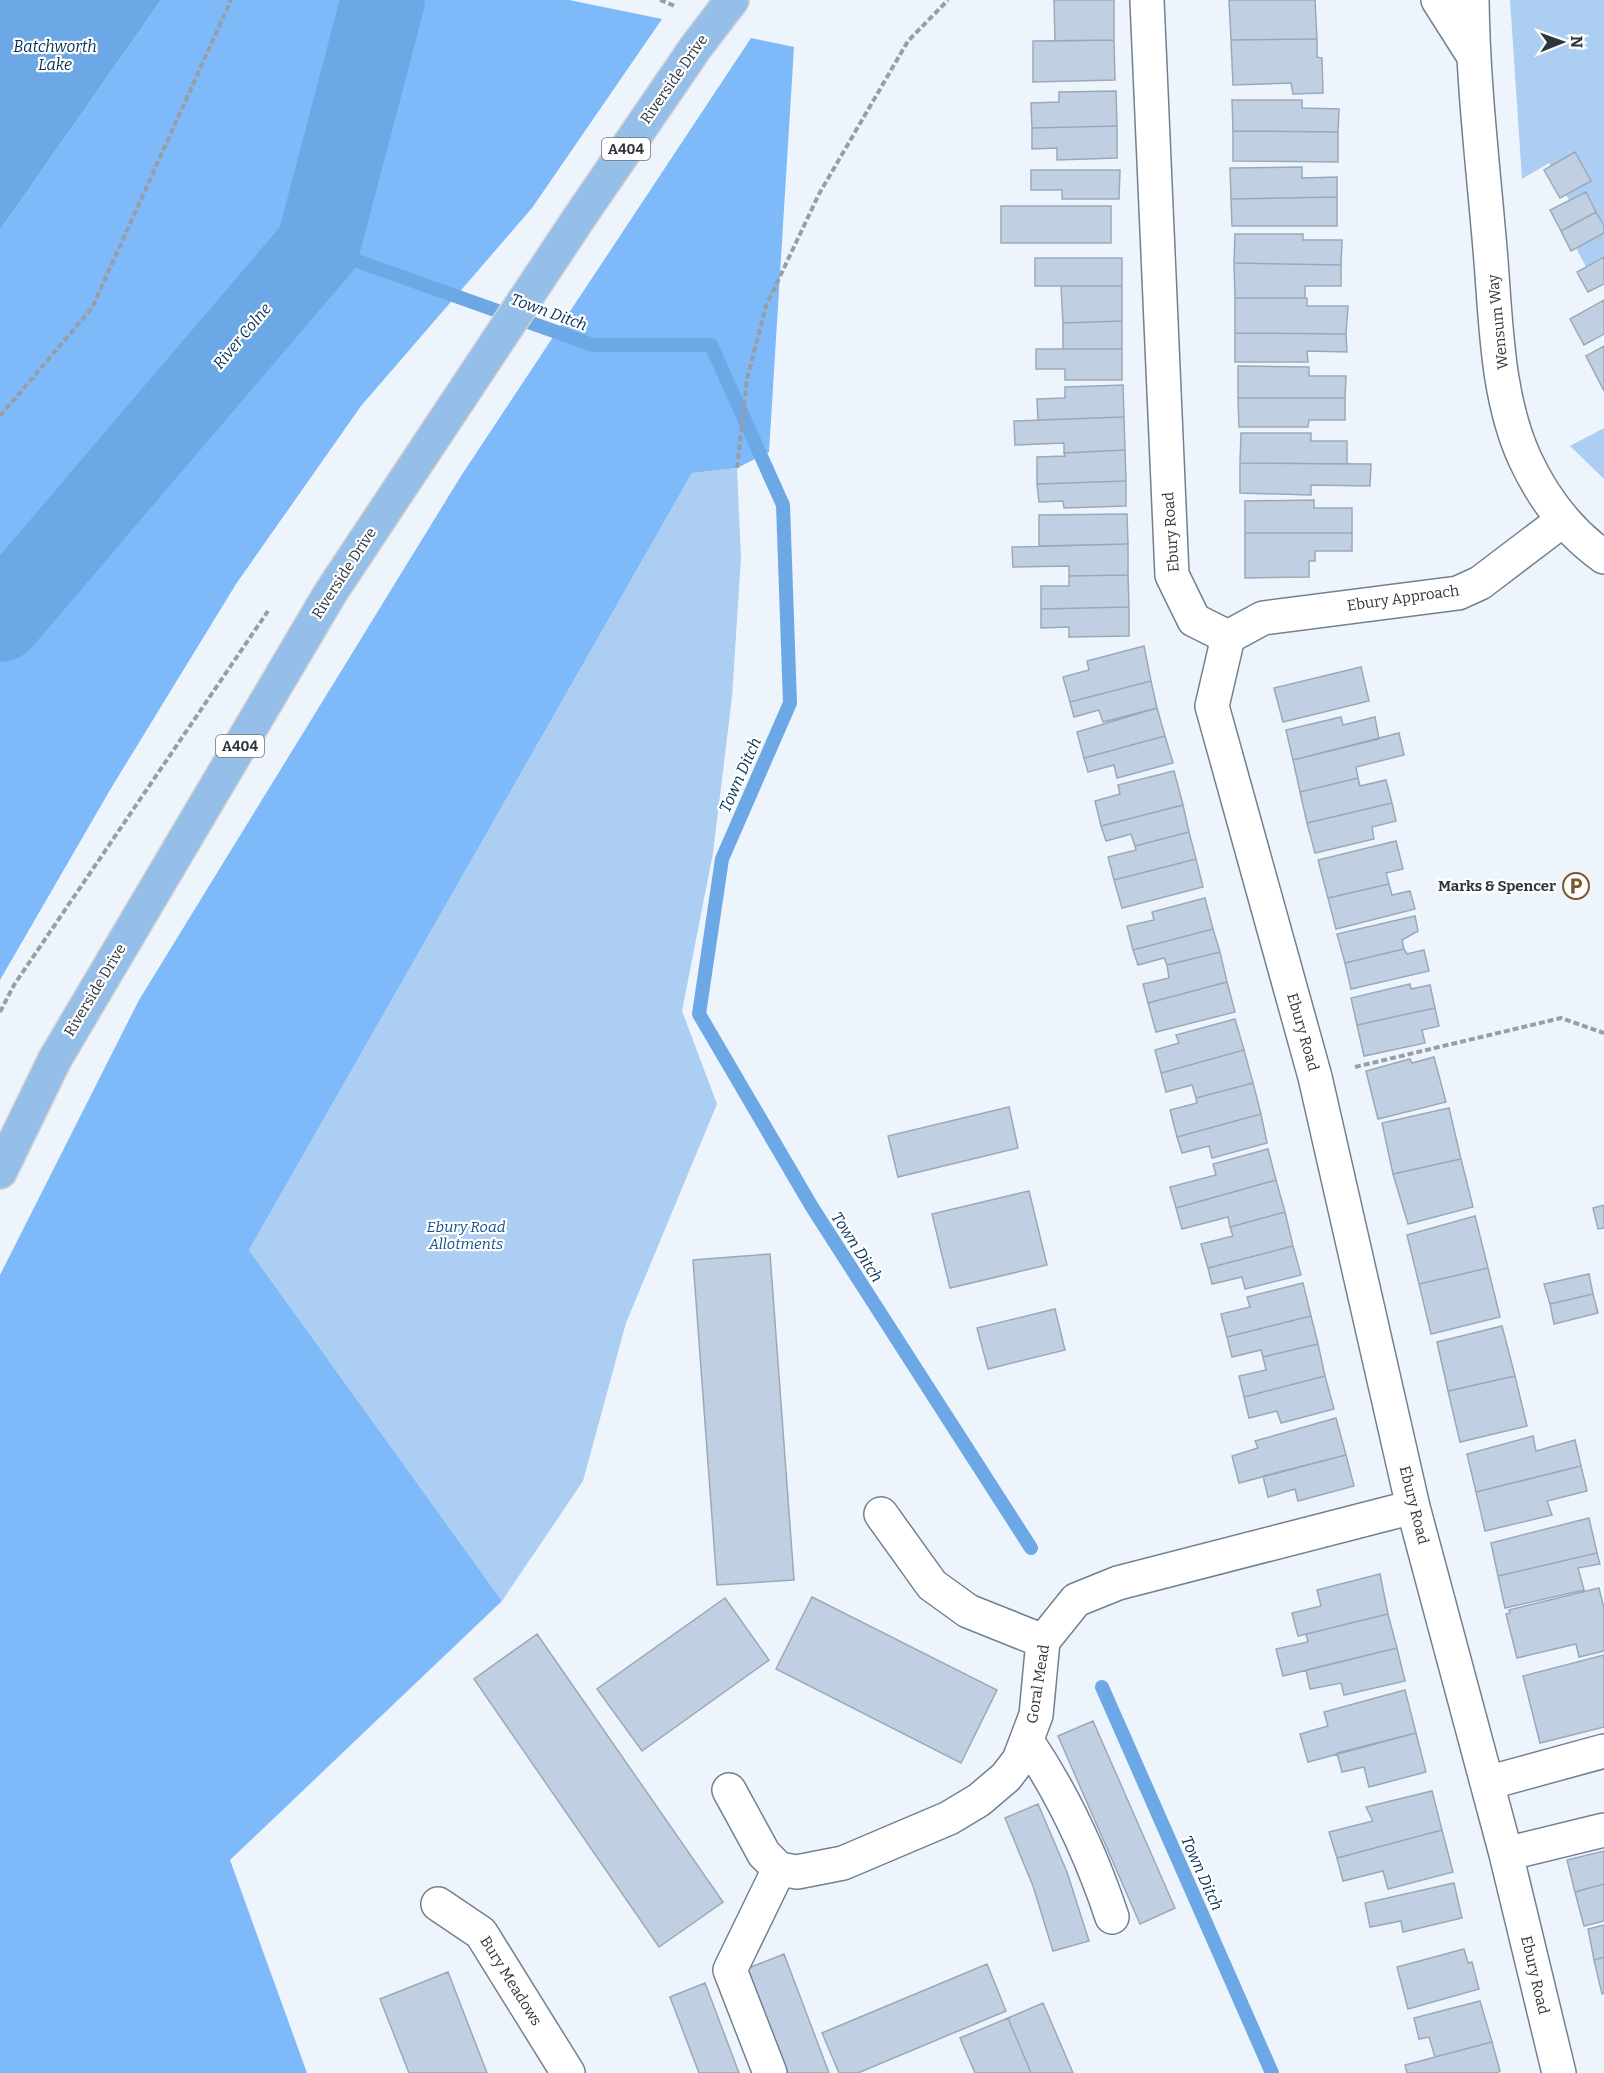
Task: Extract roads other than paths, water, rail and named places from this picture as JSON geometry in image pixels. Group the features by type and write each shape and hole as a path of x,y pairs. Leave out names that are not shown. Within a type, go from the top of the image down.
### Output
{"main road":[{"name":"Riverside Drive","path":"0,1172 55,1059 331,592 524,300 696,47 732,0"}],"street":[{"name":"Ebury Road","path":"1147,0 1172,575 1194,620 1228,637 1212,706 1316,1077 1413,1507 1506,1854 1559,2073"},
{"name":"Wensum Way","path":"1438,0 1473,55"},
{"name":"Wensum Way","path":"1472,0 1473,55 1498,343 1509,409 1525,459 1563,520 1585,544 1604,557"},
{"name":"Ebury Approach","path":"1228,637 1263,618 1458,593 1480,583 1563,520"},
{"name":"Goral Mead","path":"780,1869 797,1872 843,1863 949,1818 979,1800 1006,1777 1027,1741 1036,1715 1042,1641 1076,1600 1119,1583 1413,1507"},
{"path":"881,1514 932,1585 968,1611 1042,1641"},
{"path":"1027,1741 1073,1819 1094,1865 1112,1917"},
{"path":"1487,1783 1604,1751"},
{"path":"729,1790 764,1854 780,1869 730,1970 770,2073"},
{"path":"1506,1854 1604,1830"},
{"name":"Bury Meadows","path":"438,1904 481,1933 568,2073"}],"water":[{"name":"Batchworth Lake","path":"0,0 161,0 0,230"}],"waterway":[{"name":"River Colne","path":"0,620 318,247 383,0"},
{"name":"Town Ditch","path":"318,247 593,345 711,345 783,505 790,703 722,859 699,1014 812,1207 1031,1548"},
{"name":"Town Ditch","path":"1102,1687 1272,2073"}],"place":[{"name":"Marks & Spencer","path":"1576,886"}],"park label":[{"name":"Ebury Road Allotments","path":"466,1236"}]}
